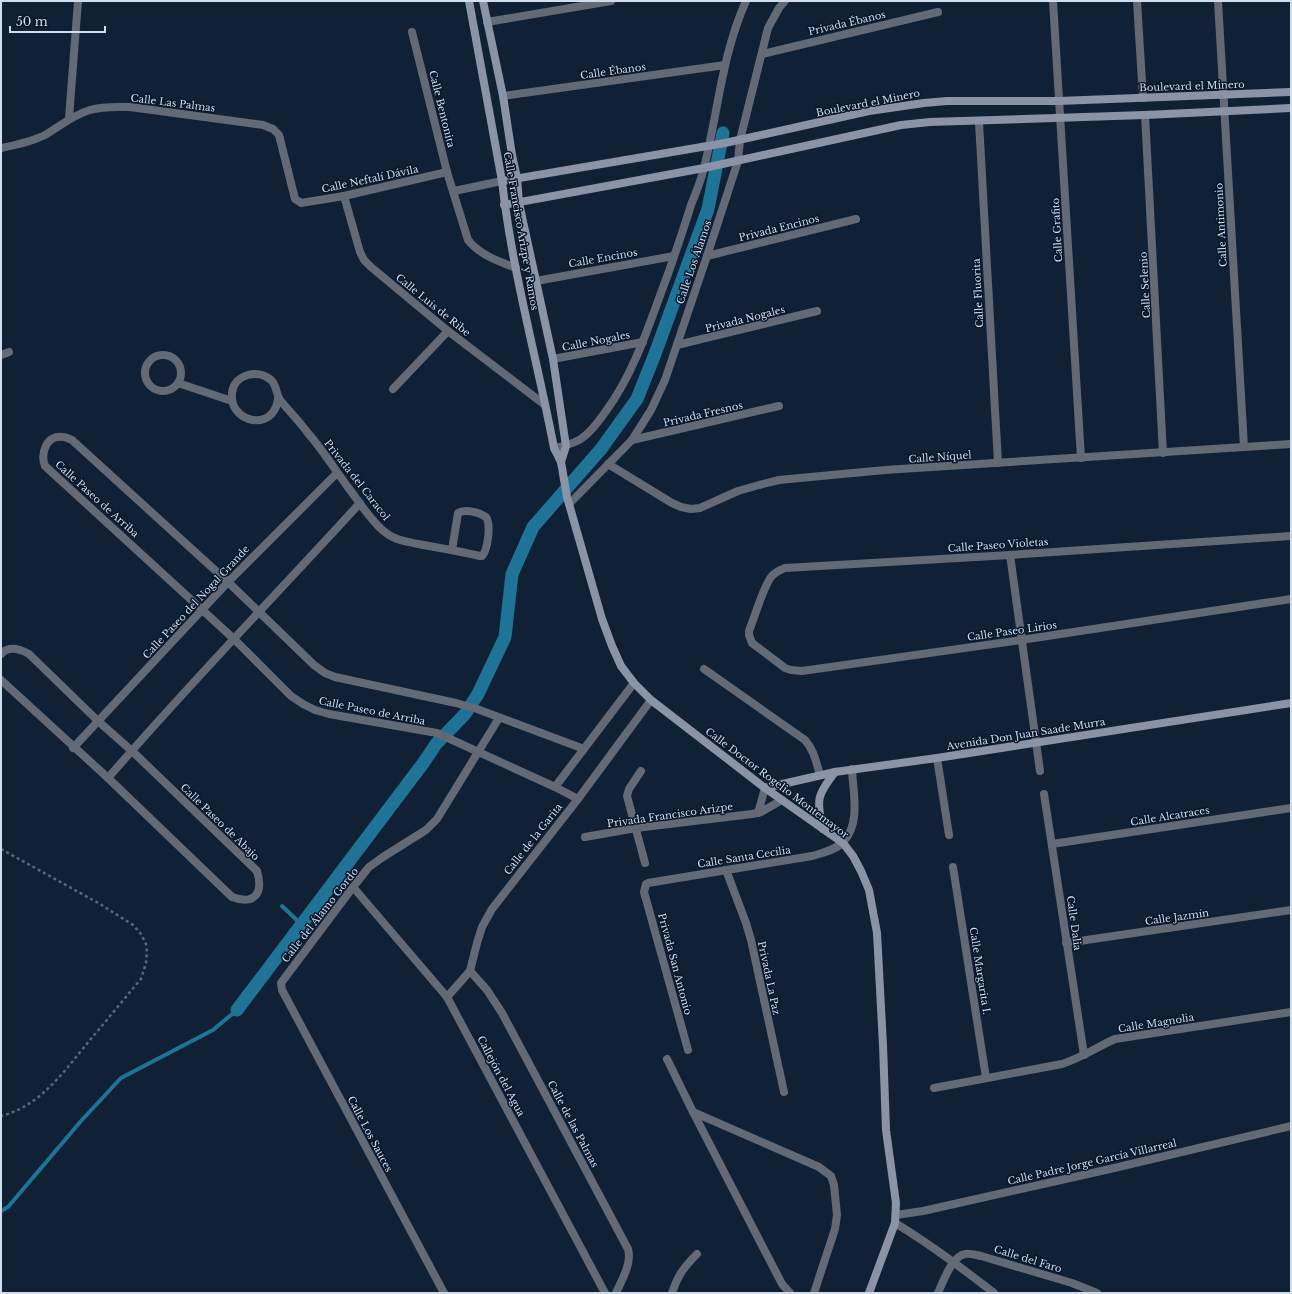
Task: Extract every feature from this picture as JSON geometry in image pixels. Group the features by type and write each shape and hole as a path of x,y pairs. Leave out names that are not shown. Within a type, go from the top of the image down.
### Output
{"street":[{"path":"70,118 78,1"},
{"name":"Calle Francisco Arizpe y Ramos","path":"469,1 502,181 504,205 516,268 554,448 561,462 568,501"},
{"name":"Calle Francisco Arizpe y Ramos","path":"483,1 503,96 517,178 519,203 553,359 566,446 561,462"},
{"path":"487,22 611,1"},
{"name":"Calle Los Álamos","path":"554,448 566,446 586,436 594,427 613,401 627,378 643,342 712,145 725,65 737,22 746,1"},
{"name":"Calle Los Álamos","path":"568,501 632,440 651,410 665,380 738,161 740,140 768,28 779,8 785,1"},
{"name":"Calle Grafito","path":"1053,1 1081,458"},
{"path":"1137,1 1143,98"},
{"name":"Calle Antimonio","path":"1218,1 1244,447"},
{"name":"Privada Ébanos","path":"762,54 938,12"},
{"name":"Calle Bentonita","path":"412,32 447,172 468,240 480,253 516,268"},
{"name":"Calle Ébanos","path":"503,96 725,65"},
{"name":"Boulevard el Minero","path":"502,181 725,143 869,111 924,103 947,101 1059,101 1291,92"},
{"name":"Calle Las Palmas","path":"1,148 29,142 70,118 91,110 111,106 130,107 263,125 273,129 279,135 296,199 298,201"},
{"path":"504,205 704,168 901,125 930,122 979,122 1291,108"},
{"name":"Calle Selenio","path":"1146,115 1164,453"},
{"name":"Calle Fluorita","path":"979,122 998,463"},
{"name":"Calle Neftalí Dávila","path":"298,201 305,202 344,196 447,172"},
{"path":"454,191 502,181"},
{"name":"Calle Luis de Ribe","path":"344,196 360,252 364,260 448,331 545,405"},
{"name":"Privada Encinos","path":"707,256 856,219"},
{"name":"Calle Encinos","path":"536,281 674,256"},
{"name":"Privada Nogales","path":"677,345 817,311"},
{"path":"393,389 448,331"},
{"name":"Calle Nogales","path":"553,359 643,342"},
{"path":"160,355 168,356 175,360 180,367 181,375 178,383 173,389 165,392 157,391 150,387 144,372 147,364 152,358 160,355"},
{"name":"Privada del Caracol","path":"232,401 232,391 236,382 244,376 253,374 263,375 271,380 277,388 278,398 308,433 379,527 393,537 402,540 480,556 484,555 490,525 489,520 482,514 463,511 458,513 452,550"},
{"path":"178,383 232,401 235,410 242,417 251,420 261,419 270,415 276,407 278,398"},
{"name":"Privada Fresnos","path":"632,440 779,406"},
{"name":"Calle Paseo de Arriba","path":"578,798 437,733 315,710 291,696 203,609 45,466 42,460 42,454 49,441 58,437 64,437 72,440 228,582 314,665 325,673 352,681 456,703 584,748"},
{"name":"Calle Níquel","path":"608,464 672,503 691,509 700,508 738,491 779,480 885,470 1291,444"},
{"name":"Calle Paseo del Nogal Grande","path":"73,748 228,582 337,473"},
{"name":"Calle Doctor Rogelio Montemayor","path":"568,501 602,619 621,666 634,683 651,700 765,788 843,843 862,871 869,890 877,933 883,1038 886,1130 896,1203 896,1219"},
{"path":"108,778 360,503"},
{"name":"Calle Paseo Violetas","path":"749,636 749,631 772,576 778,570 785,568 1010,555 1291,536"},
{"path":"1010,555 1040,771"},
{"name":"Calle Paseo Lirios","path":"749,636 752,643 786,668 796,671 1021,640 1291,599"},
{"name":"Calle Paseo de Abajo","path":"1,654 12,648 29,654 98,721 132,751 257,871 260,881 260,888 255,896 248,900 241,900 232,897 108,778 73,748 1,680"},
{"path":"704,669 804,740 810,746 820,775"},
{"name":"Calle de la Garita","path":"555,787 634,683"},
{"name":"Calle de la Garita","path":"447,997 470,971 482,927 492,909 578,798 651,700"},
{"name":"Avenida Don Juan Saade Murra","path":"765,788 852,769 937,758 1291,703"},
{"name":"Calle del Álamo Gordo","path":"281,983 353,887 370,867 426,830 437,819 499,718"},
{"path":"937,758 949,835"},
{"path":"843,843 851,832 854,823 852,769"},
{"path":"641,771 629,789 627,796 645,863"},
{"path":"823,829 819,812 819,801 821,793 835,772"},
{"path":"758,813 765,788"},
{"name":"Calle Dalia","path":"1044,794 1084,1056"},
{"name":"Privada Francisco Arizpe","path":"585,837 636,828 758,813 782,800"},
{"name":"Calle Alcatraces","path":"1052,844 1291,808"},
{"name":"Calle Santa Cecilia","path":"646,884 648,882 812,856 831,850 843,843"},
{"name":"Calle Margarita I.","path":"953,867 986,1078"},
{"name":"Privada La Paz","path":"726,870 751,940 784,1092"},
{"name":"Privada San Antonio","path":"646,884 644,892 688,1050"},
{"name":"Callejón del Agua","path":"353,887 447,997 605,1293"},
{"name":"Calle Jazmín","path":"1066,943 1291,910"},
{"name":"Calle de las Palmas","path":"470,971 487,990 502,1013 628,1249 630,1256 629,1262 616,1293"},
{"name":"Calle Los Sauces","path":"281,983 282,990 444,1293"},
{"name":"Calle Magnolia","path":"934,1088 1062,1064 1084,1056 1103,1044 1115,1039 1291,1012"},
{"path":"667,1059 782,1284 790,1293"},
{"path":"693,1112 819,1166 830,1176 834,1185 837,1215 835,1229 814,1293"},
{"name":"Calle Padre Jorge García Villarreal","path":"896,1219 923,1211 1291,1126"},
{"path":"869,1293 896,1219 927,1243 954,1261 994,1293"},
{"path":"675,1291 680,1273 697,1254"},
{"name":"Calle del Faro","path":"954,1261 958,1256 963,1254 981,1256 1072,1283 1097,1293"},
{"path":"938,1293 954,1261"}],"path":[{"path":"1,849 100,904 133,925 141,934 146,944 147,952 146,963 141,979 54,1083 34,1101 14,1113 1,1116"}],"waterway":[{"path":"237,1010 436,744 465,714 478,694 505,637 512,574 533,527 601,449 637,399 708,209 723,133"},
{"path":"282,906 302,925"},
{"path":"1,1211 8,1207 81,1121 121,1078 213,1030 237,1010"}]}
